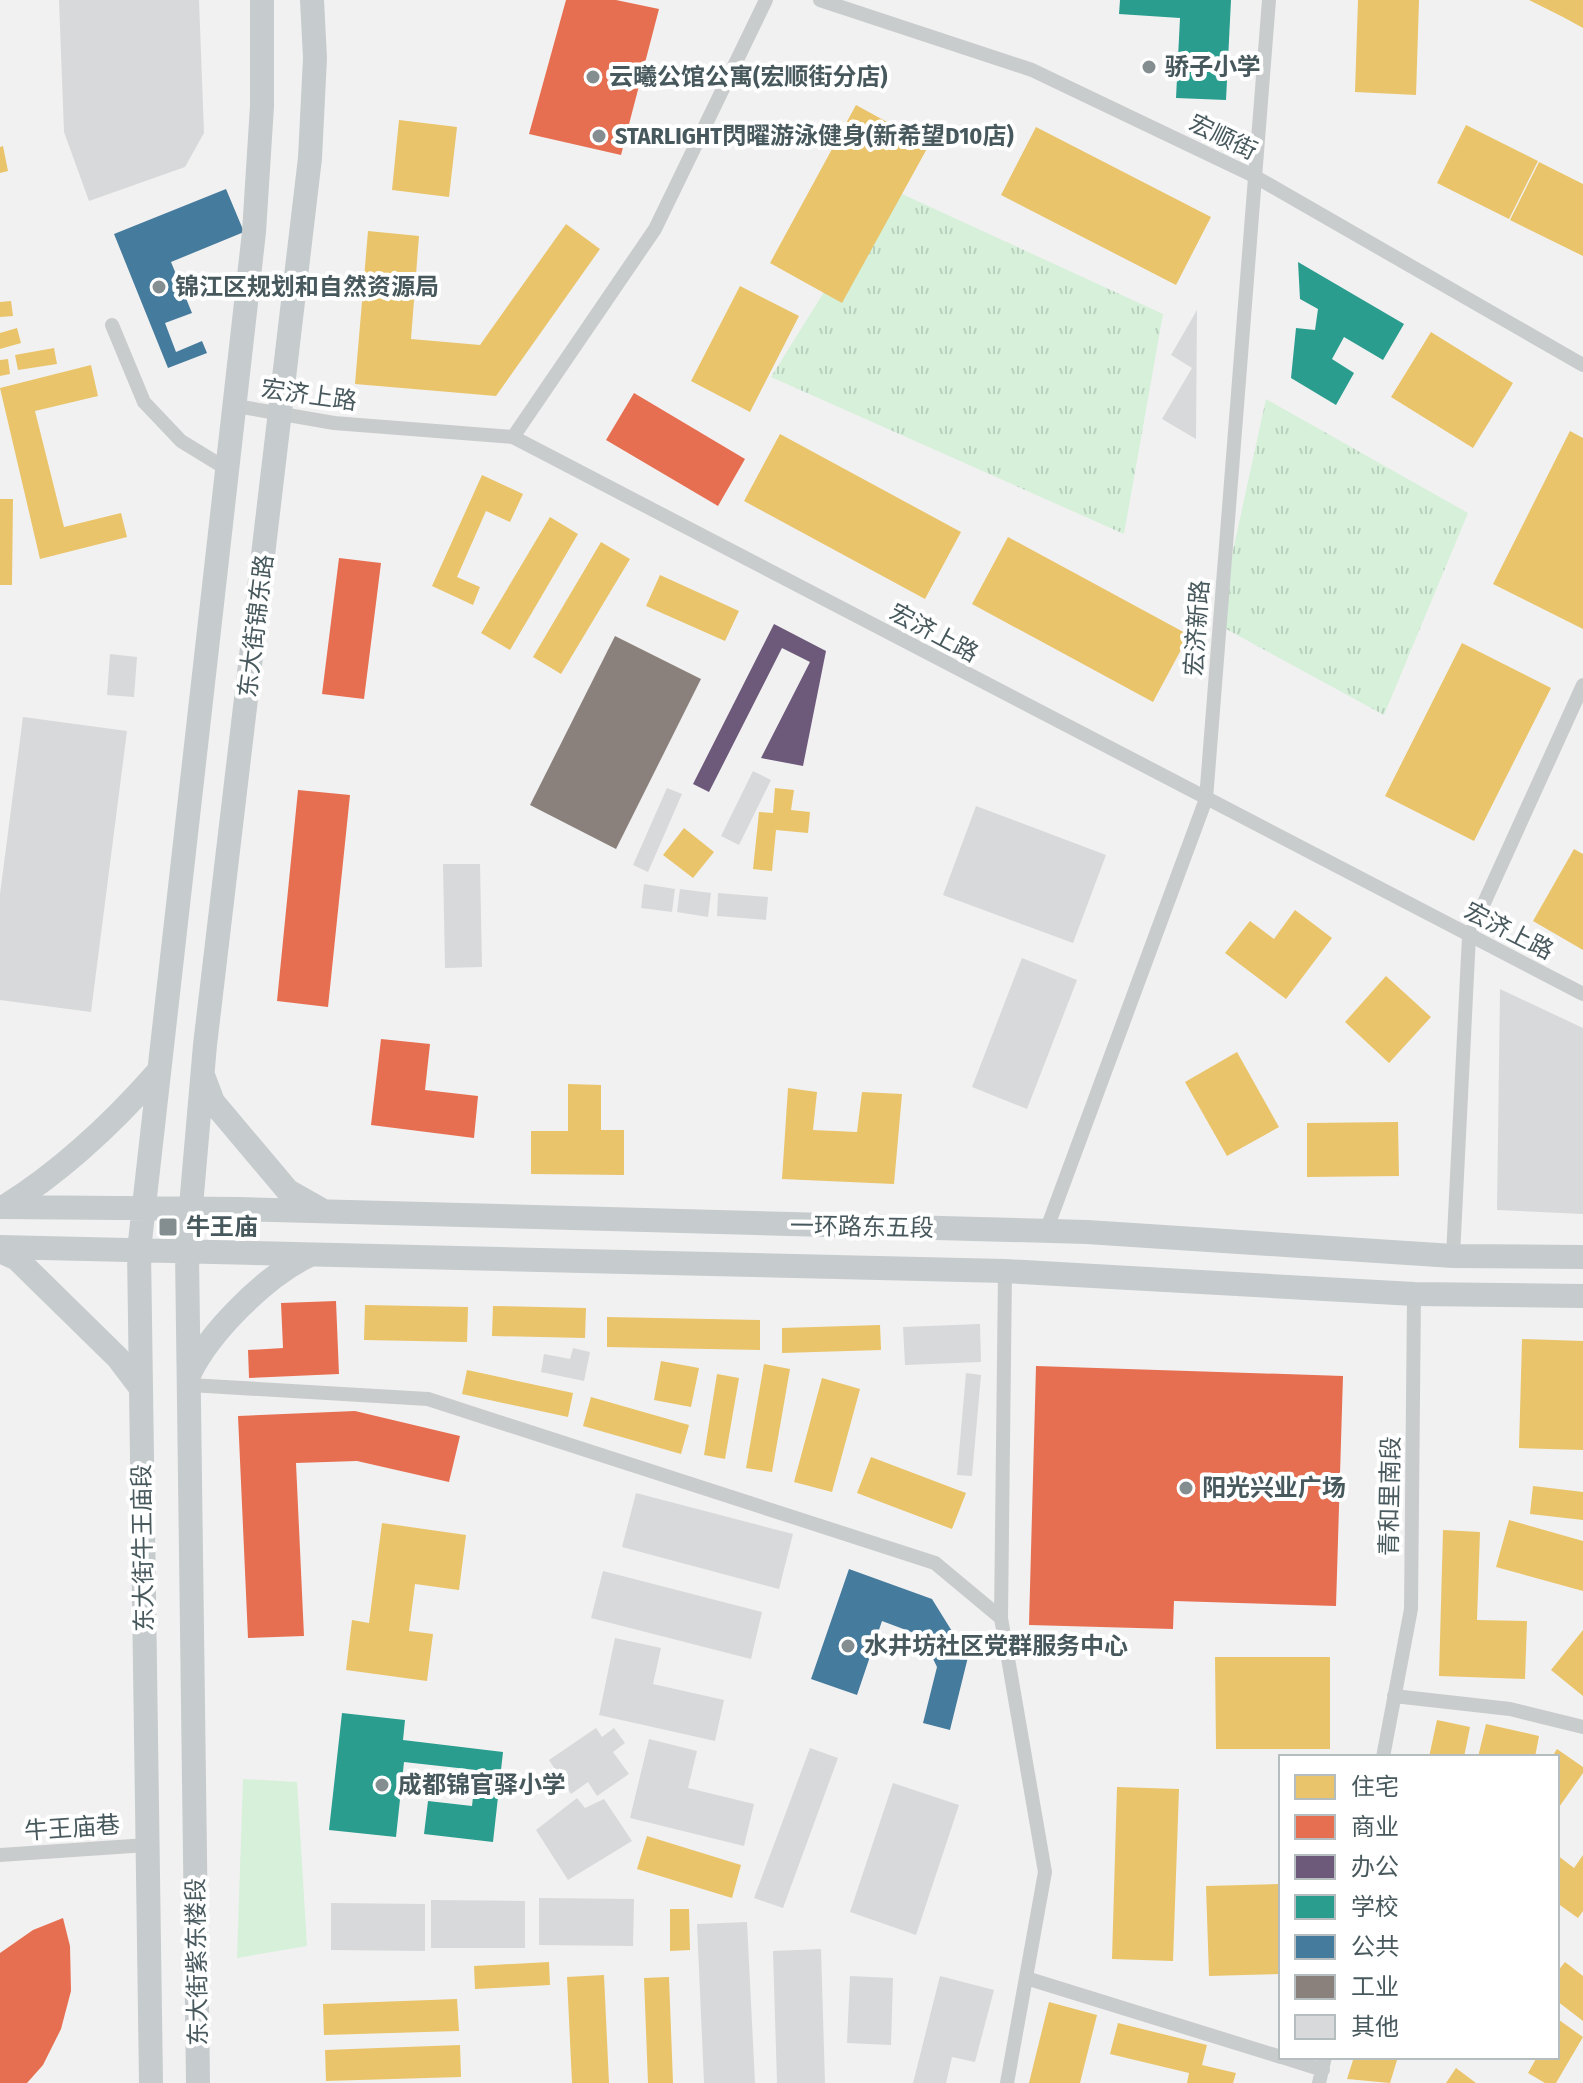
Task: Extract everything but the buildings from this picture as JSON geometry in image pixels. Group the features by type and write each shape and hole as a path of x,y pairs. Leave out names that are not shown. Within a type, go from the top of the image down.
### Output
{"main road":[{"name":"东大街锦东路","path":"139,1250 141,1207 230,471 258,169 262,0"},
{"name":"东大街锦东路","path":"187,1252 203,1074 310,158 315,58 312,0"},
{"path":"2,1207 35,1187 121,1114 157,1073"},
{"path":"203,1074 213,1102 288,1191 326,1212"},
{"name":"一环路东五段","path":"2,1207 191,1208 1046,1231 1453,1256 1583,1257"},
{"path":"0,1249 28,1270 118,1358 140,1387"},
{"name":"一环路东五段","path":"0,1249 1005,1271 1414,1294 1583,1296"},
{"name":"东大街牛王庙段","path":"139,1250 147,1845"},
{"name":"东大街牛王庙段","path":"187,1252 196,1842"},
{"path":"190,1380 202,1350 281,1269 311,1254"},
{"name":"东大街紫东楼段","path":"196,1842 198,2083"},
{"name":"东大街紫东楼段","path":"147,1845 151,2083"}],"street":[{"path":"513,437 655,229 766,0"},
{"name":"宏顺街","path":"820,0 1032,70 1254,176 1583,365"},
{"name":"宏济新路","path":"1046,1231 1206,799 1269,0"},
{"path":"112,325 144,402 181,441 230,471"},
{"name":"宏济上路","path":"236,406 282,415 513,437 1583,994"},
{"path":"1453,1256 1469,936 1583,685"},
{"path":"1005,1271 1001,1618 1045,1872 1007,2083"},
{"name":"青和里南段","path":"1383,1755 1411,1609 1414,1294"},
{"path":"190,1380 428,1399 935,1563 1001,1618"},
{"path":"1394,1696 1510,1709 1583,1727"},
{"name":"牛王庙巷","path":"0,1855 147,1845"},
{"path":"1026,1978 1279,2056"},
{"path":"1287,2059 1322,2070"}],"green space":[{"path":"889,188 1163,314 1124,534 771,377"},
{"path":"1266,399 1468,513 1384,715 1217,624"},
{"path":"243,1779 297,1782 307,1946 237,1958"}],"place":[{"name":"骄子小学","path":"1149,67"},
{"name":"云曦公馆公寓(宏顺街分店)","path":"593,77"},
{"name":"STARLIGHT閃曜游泳健身(新希望D10店)","path":"599,136"},
{"name":"锦江区规划和自然资源局","path":"159,287"},
{"name":"牛王庙","path":"168,1227"},
{"name":"阳光兴业广场","path":"1186,1488"},
{"name":"水井坊社区党群服务中心","path":"848,1646"},
{"name":"成都锦官驿小学","path":"382,1785"}]}
